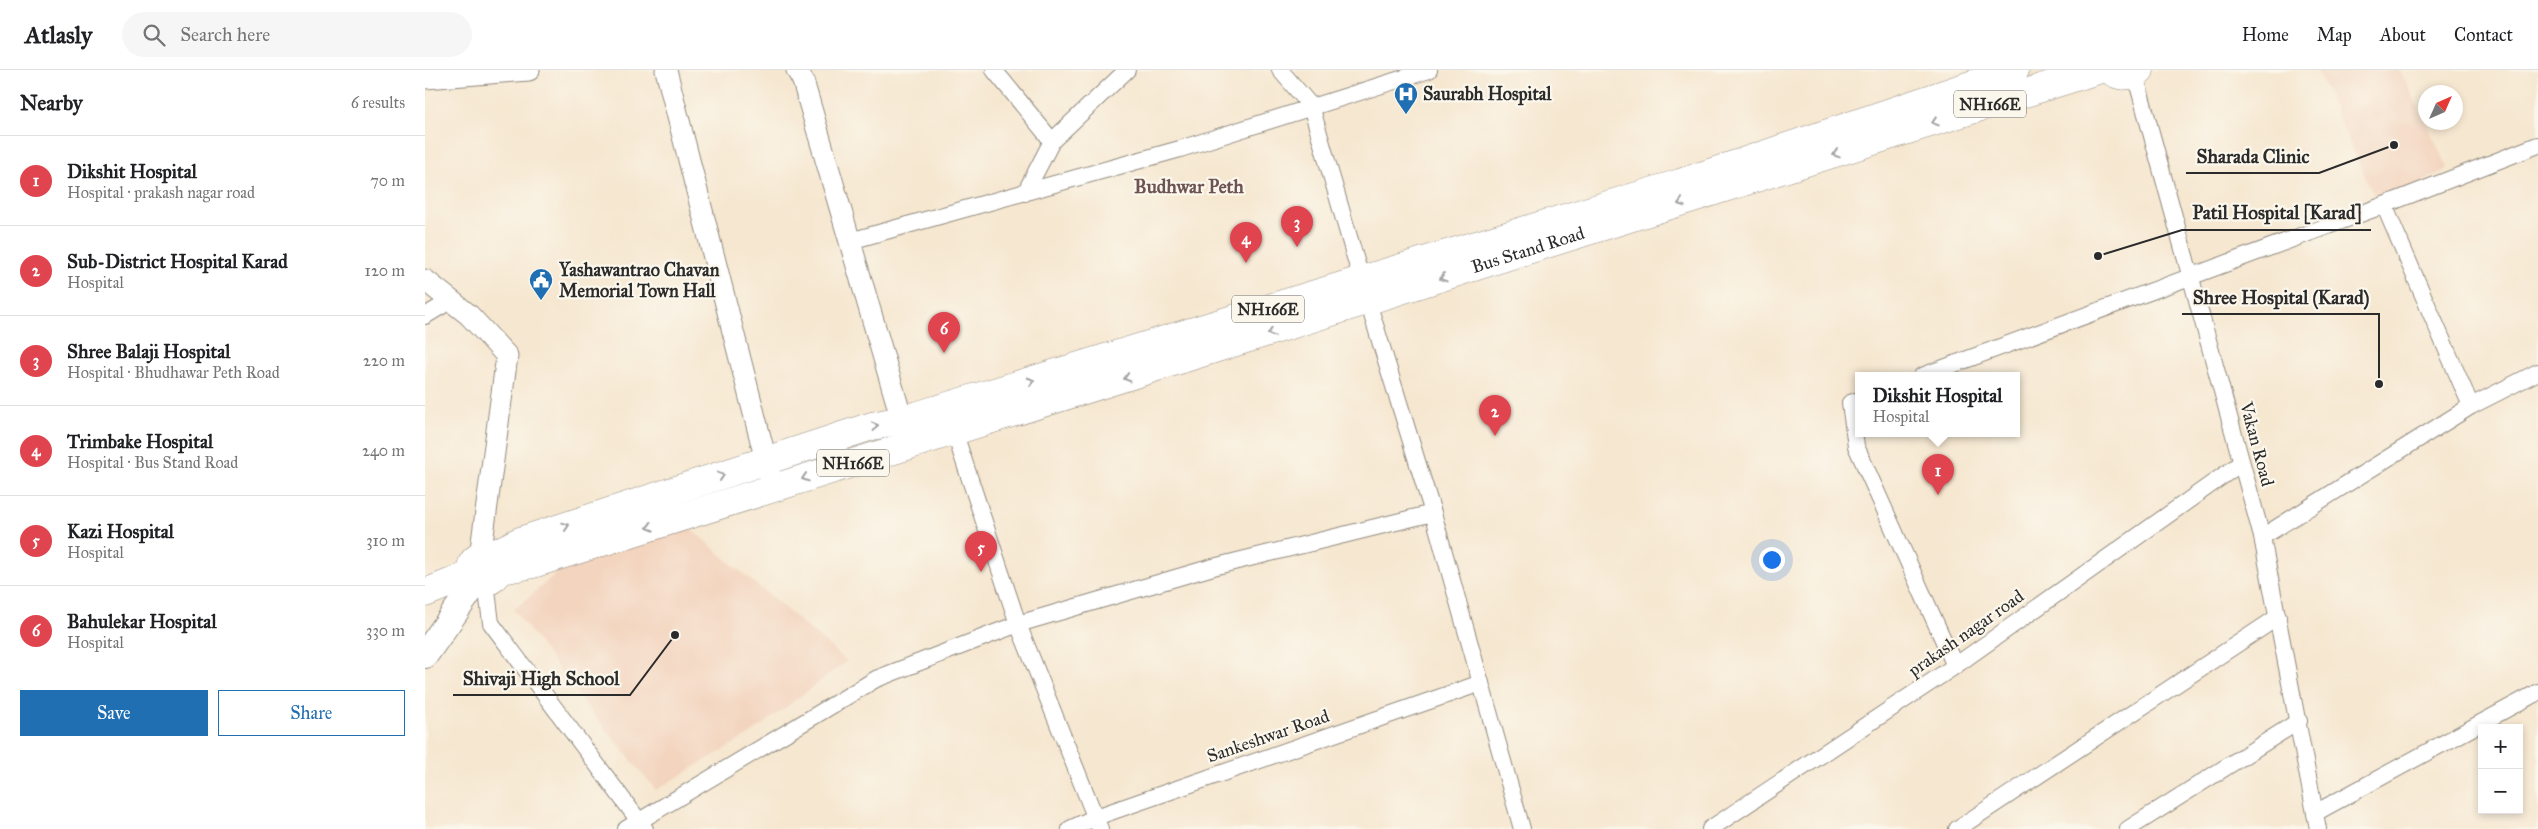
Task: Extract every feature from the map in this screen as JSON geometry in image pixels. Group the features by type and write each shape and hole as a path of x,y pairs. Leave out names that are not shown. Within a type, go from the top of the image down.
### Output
{"highway":[{"name":"NH166E","path":"425,593 482,569 520,541 871,426 902,420 1680,183 2015,70"},
{"name":"Bus Stand Road","path":"954,431 1174,364 1362,280 1882,139 2098,70"},
{"name":"NH166E","path":"425,572 533,564 954,431"}],"main road":[{"path":"425,655 482,569"}],"street":[{"path":"425,78 529,70"},
{"path":"666,70 773,488"},
{"path":"797,70 803,81 902,420"},
{"path":"994,70 1051,141"},
{"path":"1025,194 1051,141 1127,70"},
{"path":"1281,70 1311,106 1433,513 1522,829"},
{"path":"850,241 1025,194 1180,149 1429,70"},
{"name":"Vakan Road","path":"2128,71 2191,275 2262,537 2317,821"},
{"path":"1933,372 2384,205 2538,145"},
{"path":"2384,205 2471,406"},
{"path":"425,280 469,315 507,356 482,569 491,624 637,826 876,680 1018,624 1213,567 1433,513"},
{"path":"425,316 450,301"},
{"path":"2262,537 2471,406 2538,372"},
{"path":"1855,402 1851,403 1856,446 1955,666"},
{"path":"954,431 1018,624 1098,823"},
{"name":"prakash nagar road","path":"1709,829 1955,666 2241,463"},
{"path":"1957,829 2279,617"},
{"name":"Sankeshwar Road","path":"1070,829 1098,823 1481,683"},
{"path":"2317,821 2538,692"},
{"path":"2128,829 2299,722"}],"shaded area":[{"path":"2317,70 2400,70 2418,107 2418,130 2429,130 2448,168 2379,207"},
{"path":"686,525 847,661 752,733 656,790 589,709 514,610 580,552"}],"place":[{"name":"Saurabh Hospital","path":"1406,115"},
{"name":"Sharada Clinic","path":"2394,145"},
{"name":"Shree Balaji Hospital","path":"1297,247"},
{"name":"Patil Hospital [Karad]","path":"2098,256"},
{"name":"Trimbake Hospital","path":"1246,263"},
{"name":"Yashawantrao Chavan Memorial Town Hall","path":"541,301"},
{"name":"Bahulekar Hospital","path":"944,353"},
{"name":"Shree Hospital (Karad)","path":"2379,384"},
{"name":"Sub-District Hospital Karad","path":"1495,436"},
{"name":"Dikshit Hospital","path":"1938,495"},
{"name":"Kazi Hospital","path":"981,572"},
{"name":"Shivaji High School","path":"675,635"}],"district":[{"name":"Budhwar Peth","path":"1189,186"}]}
